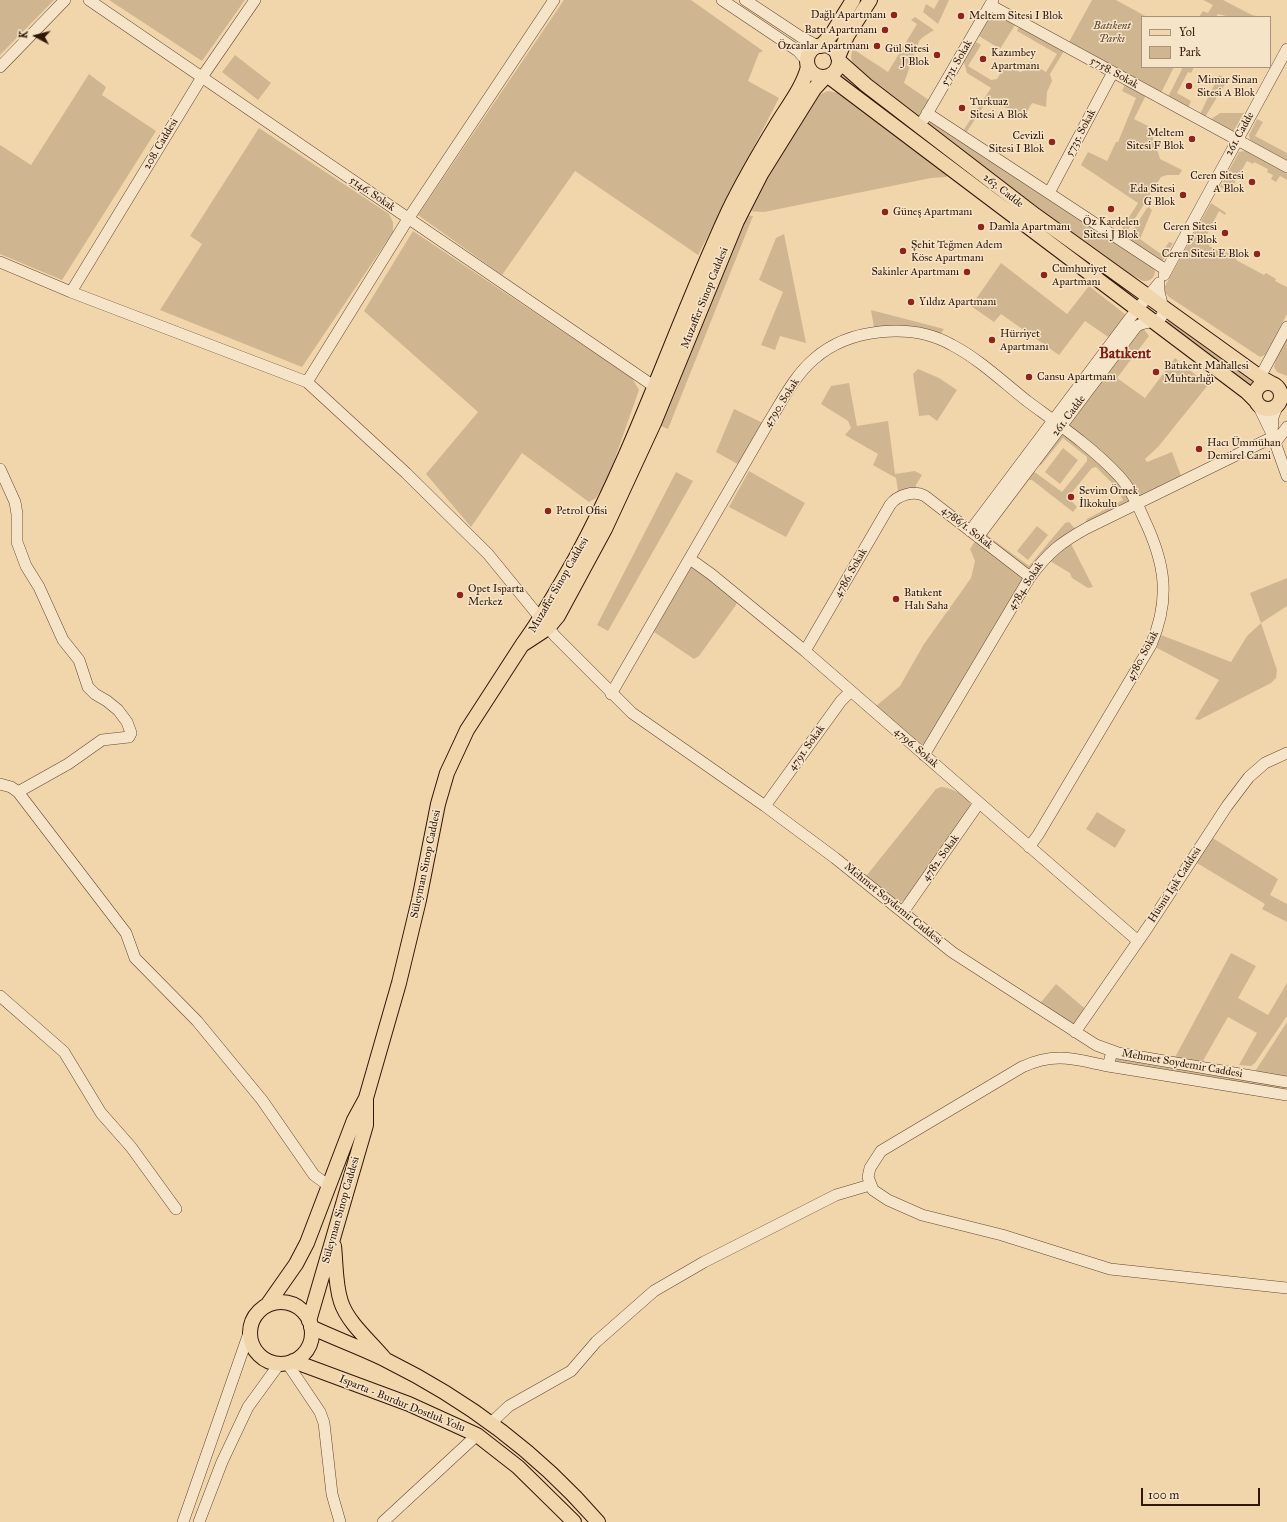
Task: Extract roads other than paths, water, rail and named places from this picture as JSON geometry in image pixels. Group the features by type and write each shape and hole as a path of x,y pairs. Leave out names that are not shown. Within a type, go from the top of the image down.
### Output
{"main road":[{"path":"853,0 832,34 820,46 810,52 808,64 815,75 826,76 837,68 838,59 847,36 870,0"},
{"path":"820,46 834,49 838,59"},
{"name":"263. Cadde","path":"838,59 857,78 1035,215 1163,308 1268,381 1287,387"},
{"name":"Muzaffer Sinop Caddesi","path":"544,624 602,507 655,387 708,256 729,210 756,159 801,84 808,64"},
{"name":"Muzaffer Sinop Caddesi","path":"522,645 544,624 558,616 621,497 654,423 721,257 746,201 814,89 826,76"},
{"name":"263. Cadde","path":"826,76 1247,392 1257,403"},
{"path":"1268,381 1281,393 1282,402 1266,410 1257,403 1255,397 1258,388 1268,381"},
{"name":"Süleyman Sinop Caddesi","path":"268,1304 296,1264 307,1243 354,1120 366,1098 399,983 419,900 438,804 447,773 467,730 522,645"},
{"name":"Süleyman Sinop Caddesi","path":"310,1324 366,1125 366,1098"},
{"path":"333,1238 337,1284 341,1302 351,1320 386,1360"},
{"path":"276,1302 292,1304 305,1314 310,1324 310,1341 308,1347 299,1357 286,1362 264,1359 257,1353 250,1338 250,1330 256,1314 268,1304 276,1302"},
{"name":"Isparta - Burdur Dostluk Yolu","path":"310,1324 386,1360 449,1395 491,1423 540,1463 598,1522"},
{"name":"Isparta - Burdur Dostluk Yolu","path":"286,1362 409,1404 477,1435 538,1485 574,1522"}],"street":[{"path":"0,66 65,0"},
{"name":"5146. Sokak","path":"89,0 655,387"},
{"name":"208. Caddesi","path":"71,292 202,77 255,0"},
{"path":"0,262 71,292 307,382 408,219 554,0"},
{"path":"722,0 798,51 808,64"},
{"path":"745,0 801,37 820,46"},
{"name":"5758. Sokak","path":"992,3 1113,72 1287,167"},
{"name":"5731. Sokak","path":"920,126 992,3"},
{"name":"261. Cadde","path":"974,534 1057,424 1137,309 1159,283 1287,49"},
{"name":"5735. Sokak","path":"1049,193 1113,72"},
{"path":"927,113 1166,270"},
{"path":"1159,283 1158,294 1163,308"},
{"name":"261. Cadde","path":"1057,424 1138,325 1161,318 1163,308"},
{"path":"1268,381 1287,327"},
{"name":"4790. Sokak","path":"611,694 781,403 802,373 821,353 853,338 875,333 905,331 919,332 942,340 964,352 1057,424"},
{"name":"Mehmet Soydemir Caddesi","path":"307,382 406,473 484,549 512,582 544,624 611,694 640,719 765,806 835,858 952,952 1096,1045 1112,1052 1287,1082"},
{"path":"1273,438 1273,417 1282,402"},
{"path":"1257,403 1273,438 1287,476"},
{"name":"4780. Sokak","path":"1029,847 1038,835 1151,644 1160,623 1164,597 1162,567 1154,539 1138,503 1130,490 1113,470 1057,424"},
{"path":"1273,438 1287,427"},
{"name":"4784. Sokak","path":"924,755 1030,577 1048,554 1068,538 1273,438"},
{"path":"0,469 15,502 17,514 17,542 26,566 49,605 60,633 79,660 88,687 95,694 118,710 127,722 130,733 129,736 102,740 68,764 18,792"},
{"name":"4786/1. Sokak","path":"899,497 911,494 922,494 1030,577"},
{"name":"4786. Sokak","path":"805,651 890,505 899,497"},
{"name":"4796. Sokak","path":"690,559 711,574 805,651 1138,941"},
{"name":"4791. Sokak","path":"765,806 841,701 851,691"},
{"name":"Hüsnü Işık Caddesi","path":"1076,1032 1227,806 1249,777 1259,767 1287,753"},
{"path":"0,784 11,787 18,792 126,933 135,958 197,1021 262,1100 314,1175 329,1186"},
{"name":"4782. Sokak","path":"903,912 979,803"},
{"path":"0,996 64,1052 101,1113 131,1147 176,1209"},
{"path":"1108,1066 1112,1052"},
{"path":"1287,1095 1058,1057 1038,1060 1022,1067 881,1151 870,1168 868,1177 873,1190 888,1200 922,1215 1002,1235 1110,1269 1287,1288"},
{"path":"491,1423 509,1406 571,1371 596,1342 654,1291 704,1262 836,1195 870,1185"},
{"path":"183,1522 250,1330"},
{"path":"199,1522 222,1462 248,1407 286,1362 320,1412 324,1423 332,1494 340,1522"},
{"path":"383,1522 477,1435"}],"place":[{"name":"Dağlı Apartmanı","path":"894,15"},
{"name":"Meltem Sitesi I Blok","path":"961,16"},
{"name":"Batu Apartmanı","path":"885,30"},
{"name":"Özcanlar Apartmanı","path":"877,46"},
{"name":"Gül Sitesi J Blok","path":"937,55"},
{"name":"Kazımbey Apartmanı","path":"983,59"},
{"name":"Mimar Sinan Sitesi A Blok","path":"1189,86"},
{"name":"Turkuaz Sitesi A Blok","path":"962,108"},
{"name":"Meltem Sitesi F Blok","path":"1192,139"},
{"name":"Cevizli Sitesi I Blok","path":"1052,142"},
{"name":"Ceren Sitesi A Blok","path":"1252,182"},
{"name":"Eda Sitesi G Blok","path":"1183,195"},
{"name":"Öz Kardelen Sitesi J Blok","path":"1111,209"},
{"name":"Güneş Apartmanı","path":"885,212"},
{"name":"Damla Apartmanı","path":"981,227"},
{"name":"Ceren Sitesi F Blok","path":"1225,233"},
{"name":"Şehit Teğmen Adem Köse Apartmanı","path":"903,251"},
{"name":"Ceren Sitesi E Blok","path":"1257,254"},
{"name":"Sakinler Apartmanı","path":"967,272"},
{"name":"Cumhuriyet Apartmanı","path":"1044,275"},
{"name":"Yıldız Apartmanı","path":"911,302"},
{"name":"Hürriyet Apartmanı","path":"992,340"},
{"name":"Batıkent Mahallesi Muhtarlığı","path":"1156,372"},
{"name":"Cansu Apartmanı","path":"1029,377"},
{"name":"Hacı Ümmühan Demirel Cami","path":"1199,449"},
{"name":"Sevim Örnek İlkokulu","path":"1071,497"},
{"name":"Petrol Ofisi","path":"548,511"},
{"name":"Opet Isparta Merkez","path":"460,595"},
{"name":"Batıkent Halı Saha","path":"896,599"}],"district":[{"name":"Batıkent","path":"1125,354"}],"park label":[{"name":"Batıkent Parkı","path":"1112,32"}]}
